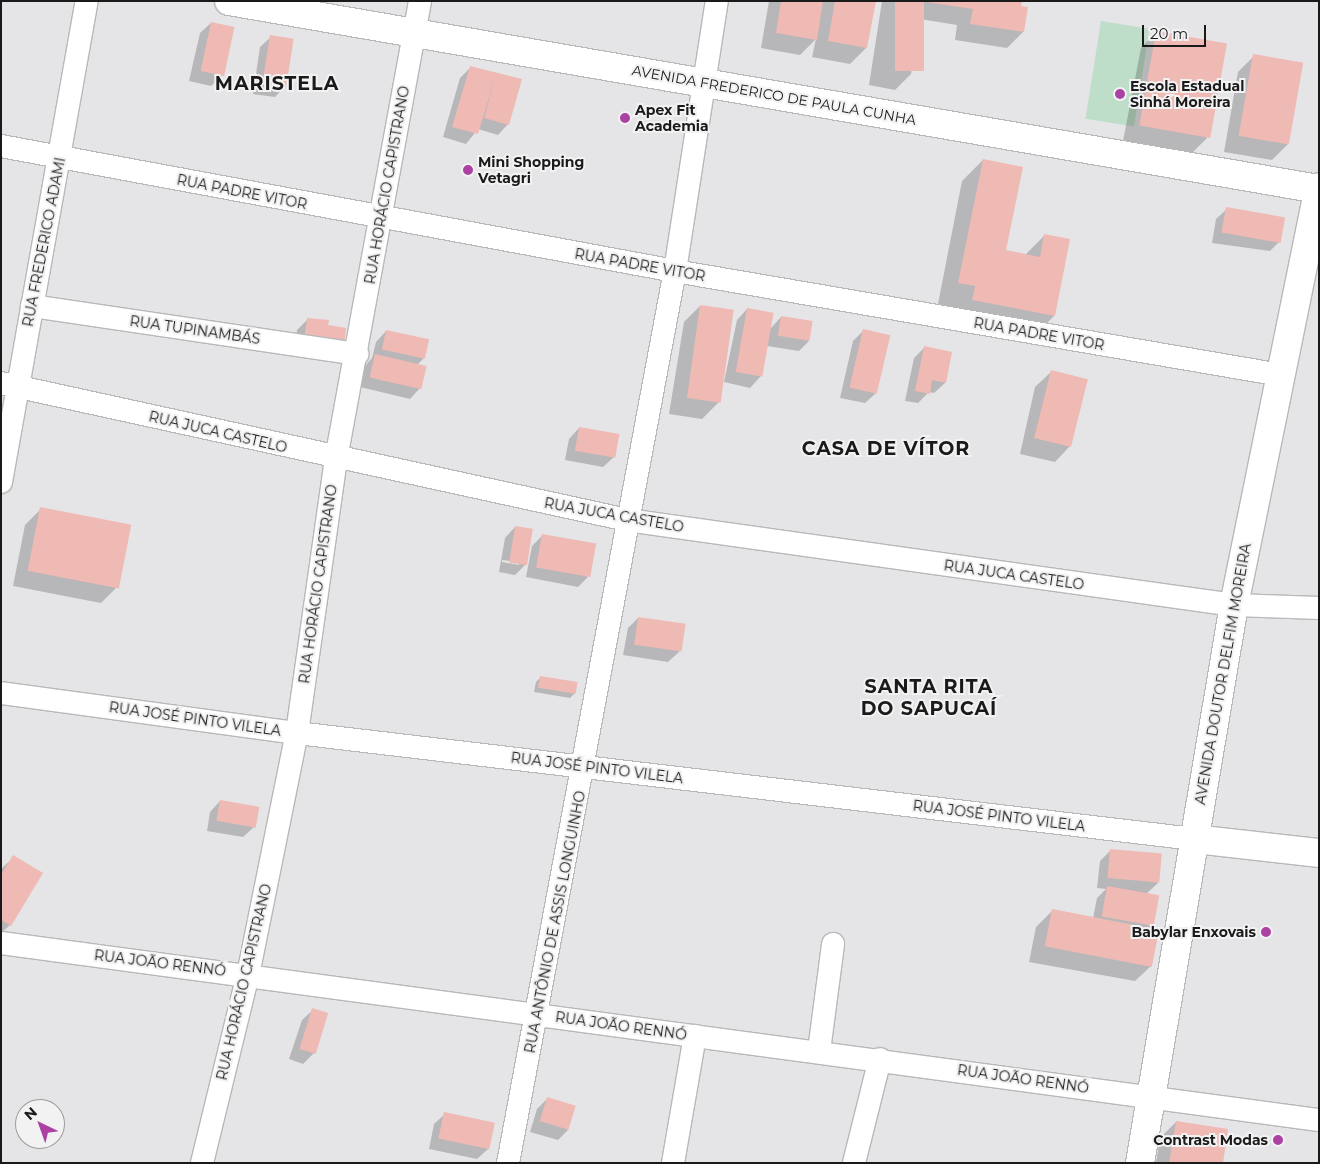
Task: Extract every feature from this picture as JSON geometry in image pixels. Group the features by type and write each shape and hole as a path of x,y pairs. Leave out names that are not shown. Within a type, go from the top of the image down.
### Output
{"main road":[{"name":"AVENIDA FREDERICO DE PAULA CUNHA","path":"229,1 1319,189"},
{"name":"AVENIDA DOUTOR DELFIM MOREIRA","path":"1140,1163 1234,605 1319,189"},
{"path":"1194,839 1319,853"}],"street":[{"name":"RUA FREDERICO ADAMI","path":"1,482 9,385 32,306 87,1"},
{"name":"RUA HORÁCIO CAPISTRANO","path":"202,1163 248,974 297,733 336,459 357,354 420,1"},
{"name":"RUA ANTÔNIO DE ASSIS LONGUINHO","path":"508,1163 538,1013 627,520 675,271 717,1"},
{"name":"RUA PADRE VITOR","path":"1,146 675,271 1281,375"},
{"name":"RUA TUPINAMBÁS","path":"32,306 357,354"},
{"name":"RUA JUCA CASTELO","path":"9,385 336,459 627,520 1234,605 1319,608"},
{"name":"RUA JOSÉ PINTO VILELA","path":"1,693 297,733 1194,839"},
{"name":"RUA JOÃO RENNÓ","path":"1,943 248,974 1319,1120"},
{"path":"819,1051 832,944"},
{"path":"673,1163 695,1036"},
{"path":"854,1163 880,1059"}],"green space":[{"path":"1101,21 1149,29 1134,126 1086,119"}],"building":[{"path":"781,1 823,1 817,40 776,33"},
{"path":"835,1 876,1 867,48 828,41"},
{"path":"895,1 924,1 924,71 895,71"},
{"path":"1022,1 1021,6 1028,7 1024,32 970,24 973,9 926,2"},
{"path":"211,22 234,27 224,76 201,71"},
{"path":"1156,31 1227,44 1210,138 1139,126"},
{"path":"270,35 294,39 286,87 262,83"},
{"path":"1253,54 1303,63 1289,145 1239,136"},
{"path":"470,66 522,79 509,125 484,118 495,78 478,134 452,127"},
{"path":"983,159 1023,167 1006,250 1040,257 1044,234 1070,239 1055,316 972,300 975,286 958,283"},
{"path":"1226,207 1285,217 1281,243 1221,233"},
{"path":"700,305 734,310 721,403 687,398"},
{"path":"747,308 774,313 762,377 736,372"},
{"path":"781,316 813,321 809,341 778,336"},
{"path":"307,318 329,320 328,325 346,328 344,346 304,340"},
{"path":"863,329 890,335 877,394 850,387"},
{"path":"386,330 429,339 425,359 382,350"},
{"path":"924,346 952,352 946,383 932,380 930,394 915,391"},
{"path":"375,354 427,366 421,389 370,377"},
{"path":"1051,370 1088,379 1071,447 1034,438"},
{"path":"579,427 619,434 615,458 575,451"},
{"path":"40,507 131,525 119,589 28,571"},
{"path":"515,526 533,529 527,565 509,563"},
{"path":"542,534 596,544 590,577 536,567"},
{"path":"638,617 686,624 682,651 634,645"},
{"path":"540,676 578,682 576,694 538,688"},
{"path":"220,800 259,807 256,828 216,821"},
{"path":"1110,849 1162,854 1159,882 1107,878"},
{"path":"13,855 43,873 11,926 1,920 1,875"},
{"path":"1107,886 1159,895 1154,926 1102,917"},
{"path":"1052,909 1159,930 1152,967 1045,946"},
{"path":"312,1008 328,1013 316,1054 299,1049"},
{"path":"547,1097 576,1106 568,1130 540,1121"},
{"path":"444,1112 495,1123 489,1149 438,1138"},
{"path":"1176,1121 1228,1129 1223,1163 1169,1163"}],"place":[{"name":"Escola Estadual Sinhá Moreira","path":"1120,94"},
{"name":"Apex Fit Academia","path":"625,118"},
{"name":"Mini Shopping Vetagri","path":"468,170"},
{"name":"Babylar Enxovais","path":"1266,932"},
{"name":"Contrast Modas","path":"1278,1140"}],"district":[{"name":"MARISTELA","path":"277,84"},
{"name":"CASA DE VÍTOR","path":"886,449"},
{"name":"SANTA RITA DO SAPUCAÍ","path":"929,698"}]}
